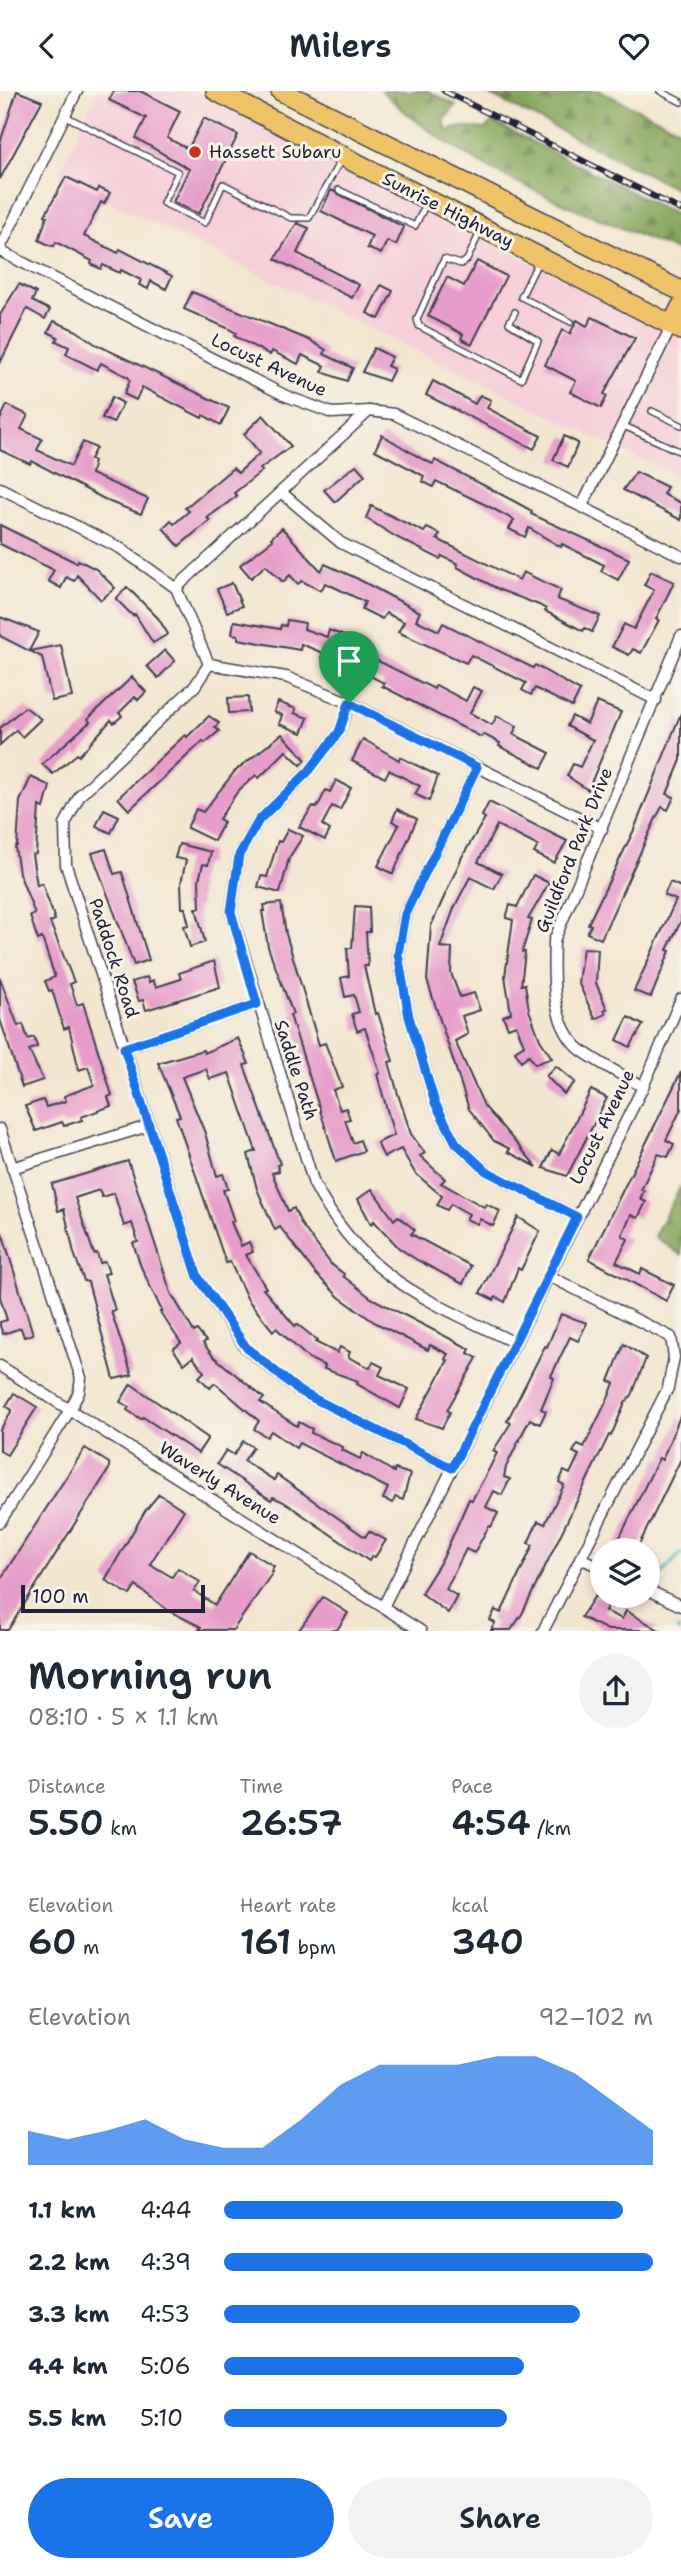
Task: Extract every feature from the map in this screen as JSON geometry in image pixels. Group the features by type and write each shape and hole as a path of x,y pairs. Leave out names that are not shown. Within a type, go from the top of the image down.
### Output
{"highway":[{"name":"Sunrise Highway","path":"216,91 676,327"},
{"name":"Sunrise Highway","path":"281,91 681,291"},
{"path":"676,327 681,307"}],"street":[{"path":"0,250 77,91"},
{"name":"Locust Avenue","path":"0,250 286,396 332,413 369,411 394,414 681,556"},
{"path":"582,506 622,425 676,327"},
{"path":"176,588 369,411"},
{"path":"0,488 120,548 176,588 209,664 286,677 349,703 601,829"},
{"path":"282,493 341,543 656,700"},
{"name":"Guildford Park Drive","path":"643,1087 579,1048 562,1021 552,989 554,941 681,636"},
{"name":"Paddock Road","path":"209,664 195,686 80,795 65,824 66,865 198,1277 246,1347 299,1391 452,1468"},
{"name":"Saddle Path","path":"349,703 339,732 309,771 259,820 239,855 231,912 314,1184 333,1220 362,1254 402,1287 515,1343"},
{"path":"477,767 405,914 398,954 409,1017 435,1103 456,1143 486,1171 577,1217"},
{"name":"Locust Avenue","path":"383,1607 643,1087 681,999"},
{"path":"124,1048 257,1004"},
{"path":"12,1168 148,1126"},
{"path":"0,1129 80,1378 79,1392 70,1410 0,1522"},
{"path":"543,1630 668,1388 674,1357 671,1337 549,1276"},
{"name":"Waverly Avenue","path":"0,1366 421,1630"},
{"path":"580,1558 590,1563"},
{"path":"660,1596 681,1606"}],"lane":[{"path":"660,91 681,102"},
{"path":"65,116 178,172 163,203 205,223 223,184 291,218 309,218 342,156"},
{"path":"339,190 415,226 428,200"},
{"path":"482,227 467,260 461,264 444,259 417,319 419,326 521,379 538,341 509,323 515,312"},
{"path":"541,257 521,297 571,322"},
{"path":"652,411 681,425"},
{"path":"622,425 681,452"}],"shaded area":[{"path":"97,91 192,91 681,339 681,479 58,177"}],"green space":[{"path":"382,91 428,91 456,105 444,120 447,131 461,127 485,129 493,122 681,217 681,253 562,203 485,166 448,144"},
{"path":"482,91 600,91 681,130 681,191"},
{"path":"681,1186 681,1255 654,1236"}],"building":[{"path":"17,91 42,101 0,179 0,143"},
{"name":"Hassett Subaru","path":"114,91 140,91 180,111 167,138 188,149 204,118 238,135 199,214 173,202 189,169 136,138 146,118 109,100"},
{"path":"66,177 97,192 99,188 110,193 104,204 101,202 84,236 118,253 120,249 172,276 166,289 151,281 148,289 139,285 141,280 121,270 120,273 103,265 101,269 91,264 92,261 56,242 54,246 39,240 47,216 45,215"},
{"path":"331,190 404,227 396,245 387,241 381,254 367,248 372,236 321,211"},
{"path":"297,223 309,228 297,253 359,285 352,298 275,259"},
{"path":"477,261 506,276 472,344 461,339 463,334 428,316 447,277 464,286"},
{"path":"19,284 36,293 32,301 50,310 45,319 27,309 0,363 0,315"},
{"path":"381,285 393,291 379,319 367,313"},
{"path":"192,292 309,340 326,350 324,354 353,368 347,381 322,372 325,366 302,355 298,364 272,351 270,355 234,336 236,333 227,328 184,309"},
{"path":"592,317 635,338 604,394 607,396 601,408 570,392 576,381 545,365 562,330 570,334 577,320 587,326"},
{"path":"54,321 77,331 95,344 229,408 221,425 142,387 136,400 124,394 130,380 128,377 101,363 97,370 66,354 69,347 56,341 58,337 48,332"},
{"path":"374,348 392,357 387,366 394,369 388,381 362,372"},
{"path":"433,381 475,404 480,395 491,400 487,408 541,436 534,449 426,395"},
{"path":"112,397 123,403 113,423 102,418"},
{"path":"7,405 28,415 21,429 42,439 37,450 71,466 83,442 96,448 90,459 94,461 91,474 148,499 141,514 110,502 32,461 30,464 0,450 0,420"},
{"path":"263,415 291,446 260,469 262,471 234,493 237,496 207,518 210,520 179,546 163,528 171,520 174,524 189,511 185,508 233,468 238,473 260,453 244,434"},
{"path":"382,435 424,460 433,464 435,460 510,499 532,511 531,514 629,559 618,580 601,571 604,565 562,544 561,547 529,528 525,537 509,529 514,520 488,506 436,481 433,487 422,481 424,476 375,450"},
{"path":"564,436 578,443 568,467 553,460"},
{"path":"356,465 365,475 335,502 324,490"},
{"path":"636,472 667,487 663,494 681,503 681,520 623,490"},
{"path":"371,506 424,532 427,528 440,534 437,539 519,580 523,572 561,590 557,599 600,616 592,632 585,628 583,631 545,611 546,609 539,605 500,590 457,567 458,564 442,556 440,559 396,537 366,518"},
{"path":"0,525 77,563 78,560 96,569 115,588 101,600 77,575 74,581 66,577 61,588 48,581 54,570 0,544"},
{"path":"282,528 321,571 325,564 356,578 420,612 416,620 439,631 443,623 533,668 535,665 580,691 572,707 535,688 531,695 522,690 526,683 471,655 466,663 398,632 404,622 386,613 382,619 362,609 365,602 325,583 321,591 302,581 298,584 290,575 283,582 266,565 251,578 240,565 273,540 271,538"},
{"path":"651,571 674,582 656,619 659,620 641,653 633,649 629,655 612,647 624,624 634,629 654,590 644,585"},
{"path":"232,583 242,606 227,612 217,589"},
{"path":"127,587 158,618 168,634 153,643 135,614 133,616 116,599"},
{"path":"0,617 39,632 29,651 0,636"},
{"path":"287,620 305,623 304,629 327,637 329,630 342,635 340,642 434,689 436,685 466,701 473,687 482,691 470,713 492,725 497,716 517,726 513,734 550,753 542,768 499,746 500,743 483,734 481,737 382,686 384,683 363,672 361,675 321,658 323,653 301,644 300,650 238,639 238,635 232,634 234,621 280,629 281,625 286,626"},
{"path":"61,645 72,697 52,701 42,657 30,651"},
{"path":"165,650 175,661 158,678 147,666"},
{"path":"132,677 146,692 138,700 135,697 119,713 122,716 114,723 111,720 79,756 77,754 53,774 42,764 90,722 88,719"},
{"path":"248,697 249,712 229,713 228,698"},
{"path":"278,702 296,709 294,713 308,718 302,733 279,724 282,715 274,712"},
{"path":"597,702 621,712 588,790 567,776 573,764 580,767 593,740 567,726 572,716 587,724"},
{"path":"25,707 41,719 22,737 16,730 0,745 0,728"},
{"path":"681,713 681,760 667,794 674,797 668,810 662,807 656,818 601,939 587,933 591,925 588,924 633,832"},
{"path":"209,716 219,723 215,727 219,731 205,743 203,741 129,810 118,798"},
{"path":"282,734 306,760 301,765 286,751 259,778 256,775 238,791 219,819 224,822 214,841 187,828 196,809 203,812 235,771"},
{"path":"363,739 399,760 400,757 438,776 429,801 415,794 420,786 389,770 385,778 352,761"},
{"path":"31,777 50,786 44,808 39,806 36,854 32,855 37,885 42,883 55,920 50,922 74,982 70,984 77,1005 83,1003 112,1095 108,1097 111,1106 81,1117 82,1120 64,1126 62,1122 36,1131 25,1106 43,1100 46,1107 66,1101 64,1096 94,1085 88,1067 79,1070 69,1027 64,1029 52,990 49,991 45,981 55,977 42,938 38,940 30,916 35,914 19,873 15,847 20,801"},
{"path":"336,780 351,788 340,810 332,806 322,825 330,830 325,840 299,827 313,806 317,808 326,790 330,792"},
{"path":"489,802 567,841 554,863 534,853 538,846 497,825 478,862 502,874 494,889 470,877 455,906 440,947 452,948 451,973 460,997 474,993 480,1010 462,1016 468,1034 455,1041 484,1106 537,1167 508,1152 510,1149 494,1141 469,1109 427,980 431,926 462,857 485,818 482,816"},
{"path":"104,809 119,816 111,833 96,826"},
{"path":"397,809 417,819 393,874 378,866 399,825 392,821"},
{"path":"288,829 303,836 289,858 280,893 258,887 261,876 267,877 278,841 281,842"},
{"path":"179,844 211,852 208,865 203,864 199,880 200,908 196,908 205,942 190,947 184,926 189,925 185,908 182,908 181,883 186,860 175,858"},
{"path":"106,849 114,874 122,872 149,960 134,965 92,853"},
{"path":"533,875 549,883 528,919 532,920 522,952 525,952 521,985 525,984 529,1010 540,1040 552,1058 535,1064 529,1055 521,1061 515,1051 524,1045 516,1025 508,1028 503,1016 511,1013 505,976 513,920 506,918 510,905 517,907"},
{"path":"670,882 681,887 681,921 667,950 670,951 651,997 634,991 676,900 664,895"},
{"path":"281,903 286,934 319,1045 325,1043 342,1087 333,1090 340,1110 346,1108 350,1119 345,1120 353,1143 360,1140 364,1151 336,1161 290,1015 293,1014 268,947 262,911 265,911 264,905"},
{"path":"355,906 369,907 370,932 366,932 368,966 364,966 375,1014 378,1013 393,1061 389,1062 411,1134 425,1153 420,1156 445,1179 441,1183 484,1207 486,1204 500,1211 493,1226 480,1219 477,1224 466,1219 469,1214 451,1204 447,1210 437,1205 442,1196 415,1173 401,1149 384,1157 377,1143 394,1135 377,1074 380,1073 365,1028 357,1031 352,1014 359,1012 354,995 345,997 341,978 349,976 347,948 352,948"},
{"path":"583,948 598,949 596,983 607,1009 604,1010 606,1014 595,1019 578,982"},
{"path":"214,961 220,987 146,1010 143,1000 139,1001 132,982 147,977 149,982 153,980 156,987 181,979 179,973"},
{"path":"0,978 18,1026 23,1024 28,1039 34,1037 37,1047 29,1050 43,1080 22,1087 0,1019"},
{"path":"628,1017 643,1025 630,1047 617,1040"},
{"path":"238,1038 249,1064 244,1065 280,1164 277,1165 279,1171 272,1173 288,1211 294,1208 301,1224 331,1264 371,1298 470,1349 468,1353 477,1358 447,1410 450,1412 442,1428 416,1419 448,1360 445,1359 448,1354 430,1345 428,1350 374,1322 339,1297 316,1274 280,1227 275,1230 257,1189 248,1154 256,1151 229,1073 210,1079 206,1069 182,1077 205,1133 217,1176 223,1174 228,1189 223,1190 234,1221 231,1222 241,1246 249,1242 253,1252 246,1255 266,1288 263,1289 295,1326 297,1324 317,1340 315,1342 337,1353 340,1347 350,1352 348,1357 370,1368 373,1362 383,1367 379,1375 409,1389 400,1408 357,1384 358,1381 324,1369 325,1366 308,1358 276,1328 273,1331 248,1300 230,1262 226,1263 176,1117 180,1116 158,1063 203,1050 204,1053"},
{"path":"556,1066 575,1082 564,1094 546,1076"},
{"path":"681,1072 681,1109 666,1140 674,1144 668,1157 658,1154 641,1190 644,1191 640,1199 646,1202 638,1218 631,1215 622,1235 628,1239 616,1262 640,1274 642,1269 674,1285 666,1301 589,1259"},
{"path":"591,1090 607,1098 567,1176 543,1168 552,1150 559,1154"},
{"path":"128,1161 171,1293 194,1332 197,1330 206,1341 203,1343 213,1356 264,1398 260,1402 297,1426 299,1422 312,1429 311,1433 343,1447 342,1450 360,1459 363,1453 394,1472 395,1469 410,1474 403,1500 395,1497 393,1503 383,1499 388,1488 299,1443 296,1448 271,1431 267,1437 254,1429 259,1421 215,1383 210,1388 199,1377 204,1372 193,1357 184,1364 173,1349 181,1343 160,1312 162,1311 141,1267 133,1243 138,1242 132,1223 124,1226 114,1193 102,1197 99,1190 75,1198 94,1254 97,1253 100,1263 105,1262 109,1273 104,1274 115,1310 111,1311 132,1375 114,1379 88,1282 84,1281 74,1253 64,1209 58,1211 52,1184"},
{"path":"372,1189 394,1220 398,1216 415,1230 411,1234 471,1266 463,1284 417,1260 399,1248 374,1221 371,1224 358,1199"},
{"path":"518,1217 540,1231 521,1270 518,1268 505,1302 496,1297 494,1300 480,1293"},
{"path":"2,1232 33,1334 24,1337 21,1328 3,1334 0,1326 0,1322 7,1320 0,1297"},
{"path":"561,1314 587,1323 578,1341 570,1337 551,1376 554,1378 541,1409 546,1411 540,1424 530,1419 520,1438 506,1467 504,1477 510,1479 502,1495 494,1491 486,1507 498,1513 491,1527 489,1526 474,1553 466,1549 446,1589 457,1596 448,1613 421,1593 443,1558 469,1499 472,1500 489,1469 497,1453 493,1451 511,1423 507,1421 545,1346 547,1347"},
{"path":"624,1344 646,1358 632,1395 625,1403 522,1614 511,1630 491,1630 495,1623 490,1620 495,1610 501,1613 533,1545 528,1543 538,1521 545,1524 564,1485 559,1482 564,1471 570,1474 579,1455 573,1452 578,1444 584,1447 609,1396 614,1383 609,1381"},
{"path":"131,1384 208,1438 198,1453 143,1417 141,1419 127,1410 129,1407 120,1402"},
{"path":"14,1393 37,1407 7,1455 0,1451 0,1430 12,1410 6,1406"},
{"path":"681,1414 681,1459 642,1538 619,1538 659,1458 662,1460"},
{"path":"243,1441 253,1447 244,1461 274,1480 277,1475 365,1537 369,1531 386,1540 375,1557 372,1556 369,1561 284,1502 273,1497 271,1500 217,1464 226,1450 234,1455"},
{"path":"85,1448 109,1463 109,1469 8,1630 0,1630 0,1580"},
{"path":"159,1494 184,1510 150,1564 172,1577 178,1568 200,1582 194,1591 215,1605 249,1551 274,1566 271,1571 273,1572 233,1630 199,1630 201,1627 169,1611 136,1586 130,1595 105,1580 145,1511"},
{"path":"323,1597 348,1613 337,1630 299,1630"},
{"path":"590,1604 590,1608 606,1608 605,1611 622,1619 626,1611 659,1630 608,1630 581,1617"}],"waterway":[{"path":"660,1576 681,1553"}],"railway":[{"path":"444,91 681,210"}],"place":[{"name":"Hassett Subaru","path":"195,152"}],"route":[{"path":"349,703 477,767 405,914 398,954 409,1017 435,1103 456,1143 486,1171 577,1217 452,1468 299,1391 246,1347 198,1277 124,1048 257,1004 231,912 239,855 259,820 309,771 339,732 349,703"}]}
